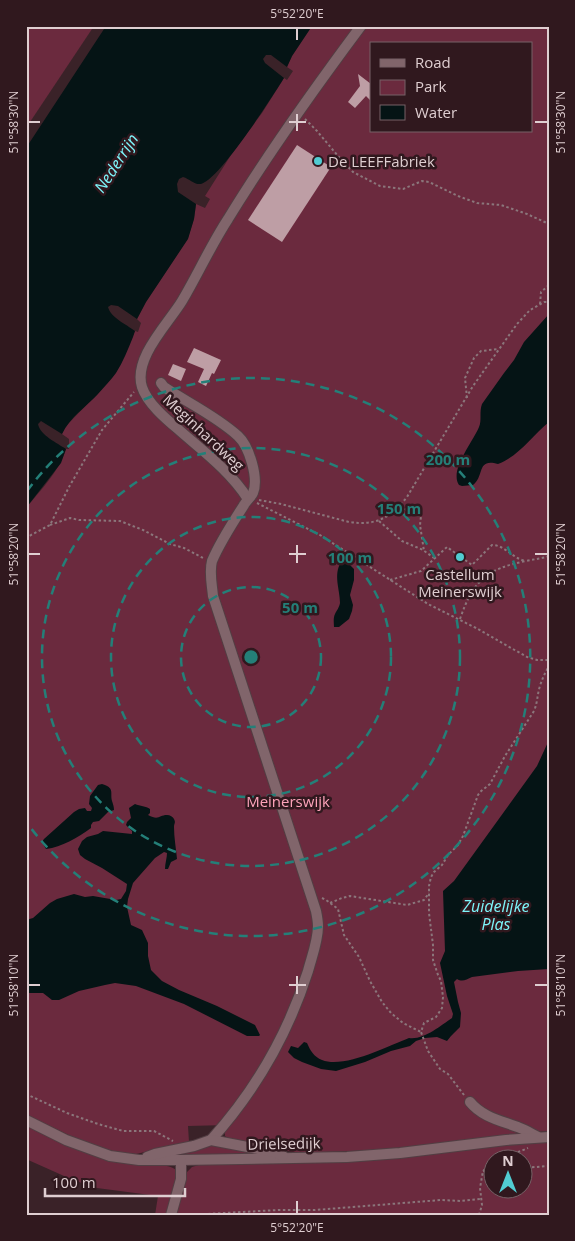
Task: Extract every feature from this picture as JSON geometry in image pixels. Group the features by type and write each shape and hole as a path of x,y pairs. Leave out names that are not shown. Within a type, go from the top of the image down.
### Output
{"street":[{"path":"141,384 140,371 150,347 181,302 226,220 298,112 361,26"},
{"path":"162,383 164,387 218,421 239,437 249,453 255,476 253,493 230,527 212,563 210,571 213,596 316,911 318,925 306,975 293,1012 264,1070 245,1099 211,1140"},
{"name":"Meginhardweg","path":"141,384 144,394 157,410 232,477 248,499"},
{"path":"470,1102 478,1111 485,1115 543,1137"},
{"name":"Drielsedijk","path":"26,1120 66,1140 110,1156 138,1160 347,1157 543,1137"},
{"path":"138,1160 211,1140 274,1152 288,1158"},
{"path":"171,1215 181,1179 181,1160"}],"path":[{"path":"298,112 354,172 380,186 403,189 422,181 429,182 477,203 501,205 549,224"},
{"path":"540,304 541,292 549,285"},
{"path":"248,499 281,504 349,522 369,523 394,512 407,497 473,386 517,324 530,310 544,302 549,302"},
{"path":"466,398 465,378 474,358 481,351 499,349"},
{"path":"50,525 102,430 141,384"},
{"path":"248,499 320,535 428,604 527,657 537,660 549,660"},
{"path":"400,505 410,514 421,516 420,525 424,551"},
{"path":"26,540 31,535 50,525 70,518 120,521 170,544 184,548 212,563"},
{"path":"379,520 402,541 434,558"},
{"path":"390,580 421,571 447,547 472,565 492,545 506,549 518,558 526,561"},
{"path":"460,620 472,590 486,575 497,569 549,556"},
{"path":"470,1102 448,1074 440,1068 428,1051 421,1032 424,1023 436,1017 442,1008 443,997 441,981 433,960 429,913 431,877 464,836 478,795 490,784 505,756 534,711 538,703 539,688 543,676 549,666"},
{"path":"330,903 350,896 407,905 424,900 429,893"},
{"path":"310,894 326,900 338,909 344,935 359,957 382,1002 403,1022 421,1032"},
{"path":"26,1094 67,1113 112,1129 154,1131 183,1148"},
{"path":"532,1167 549,1166"},
{"path":"479,1215 482,1205 480,1188 482,1177"},
{"path":"188,1215 315,1210 412,1202 481,1199"}],"green space":[{"path":"26,26 94,26 26,128"},
{"name":"Meinerswijk","path":"312,26 549,26 549,1131 375,1150 301,1153 234,1142 225,1136 227,1125 188,1126 189,1142 136,1154 125,1153 88,1144 26,1115 26,508 59,465 66,449 69,449 69,439 62,434 65,427 101,390 120,364 135,331 138,332 141,323 137,319 146,302 188,238 196,204 205,208 210,199 205,196 231,155 262,113 284,78 287,80 293,71 287,67"},
{"path":"26,1124 94,1156 173,1168 176,1170 178,1179 167,1215 155,1215 158,1196 97,1188 73,1180 26,1159"},
{"path":"549,1140 548,1215 174,1215 186,1173 192,1167 202,1164"},
{"path":"213,1145 265,1154 160,1156"}],"water":[{"name":"Nederrijn","path":"106,26 312,26 287,67 271,55 266,55 263,59 265,63 284,78 245,136 220,168 210,179 201,184 196,184 183,177 179,179 177,184 178,192 196,204 188,239 146,302 137,319 118,306 111,305 108,307 115,318 135,331 133,337 116,373 74,417 62,434 41,421 38,424 45,435 66,449 61,463 26,508 26,148"},
{"path":"549,314 549,422 506,460 498,464 487,463 473,485 459,485 457,472 459,464 479,427 482,404 514,360 524,342"},
{"path":"341,562 349,564 354,569 354,580 350,595 353,605 349,619 339,627 334,627 334,616 340,603 337,572"},
{"name":"Zuidelijke Plas","path":"549,740 549,969 472,977 466,980 457,979 454,982 461,1013 460,1027 447,1041 437,1037 425,1038 416,1041 410,1046 336,1071 321,1069 294,1058 288,1052 291,1046 298,1048 304,1042 307,1043 311,1051 319,1059 331,1062 354,1059 409,1038 426,1035 452,1018 453,1014 440,963 445,951 443,891 454,881 537,766"},
{"path":"102,784 109,787 111,791 114,810 108,812 99,821 93,822 91,828 75,839 46,849 42,842 44,839 74,812 85,808 87,811 91,811 92,808 89,804 90,796 98,785"},
{"path":"135,804 150,809 148,815 152,817 157,818 168,815 175,821 174,831 177,859 171,862 168,869 165,869 167,853 164,852 155,858 133,883 128,899 127,907 131,925 142,930 148,943 151,970 162,981 179,990 255,1025 259,1036 247,1036 184,1004 136,986 115,983 79,991 59,1000 52,1000 43,993 26,993 26,920 33,918 57,899 74,894 85,897 121,899 126,891 127,884 85,859 80,855 78,849 82,841 87,837 103,831 132,834 132,831 126,825 131,818 129,808"}],"building":[{"path":"358,74 370,83 370,100 366,96 355,108 348,102 360,86"},
{"path":"297,145 331,167 282,242 248,220"},
{"path":"194,348 221,360 206,386 198,382 204,369 187,362"},
{"path":"173,364 186,369 181,381 168,375"}],"place":[{"name":"De LEEFFabriek","path":"318,161"},
{"name":"Castellum Meinerswijk","path":"460,557"}]}
